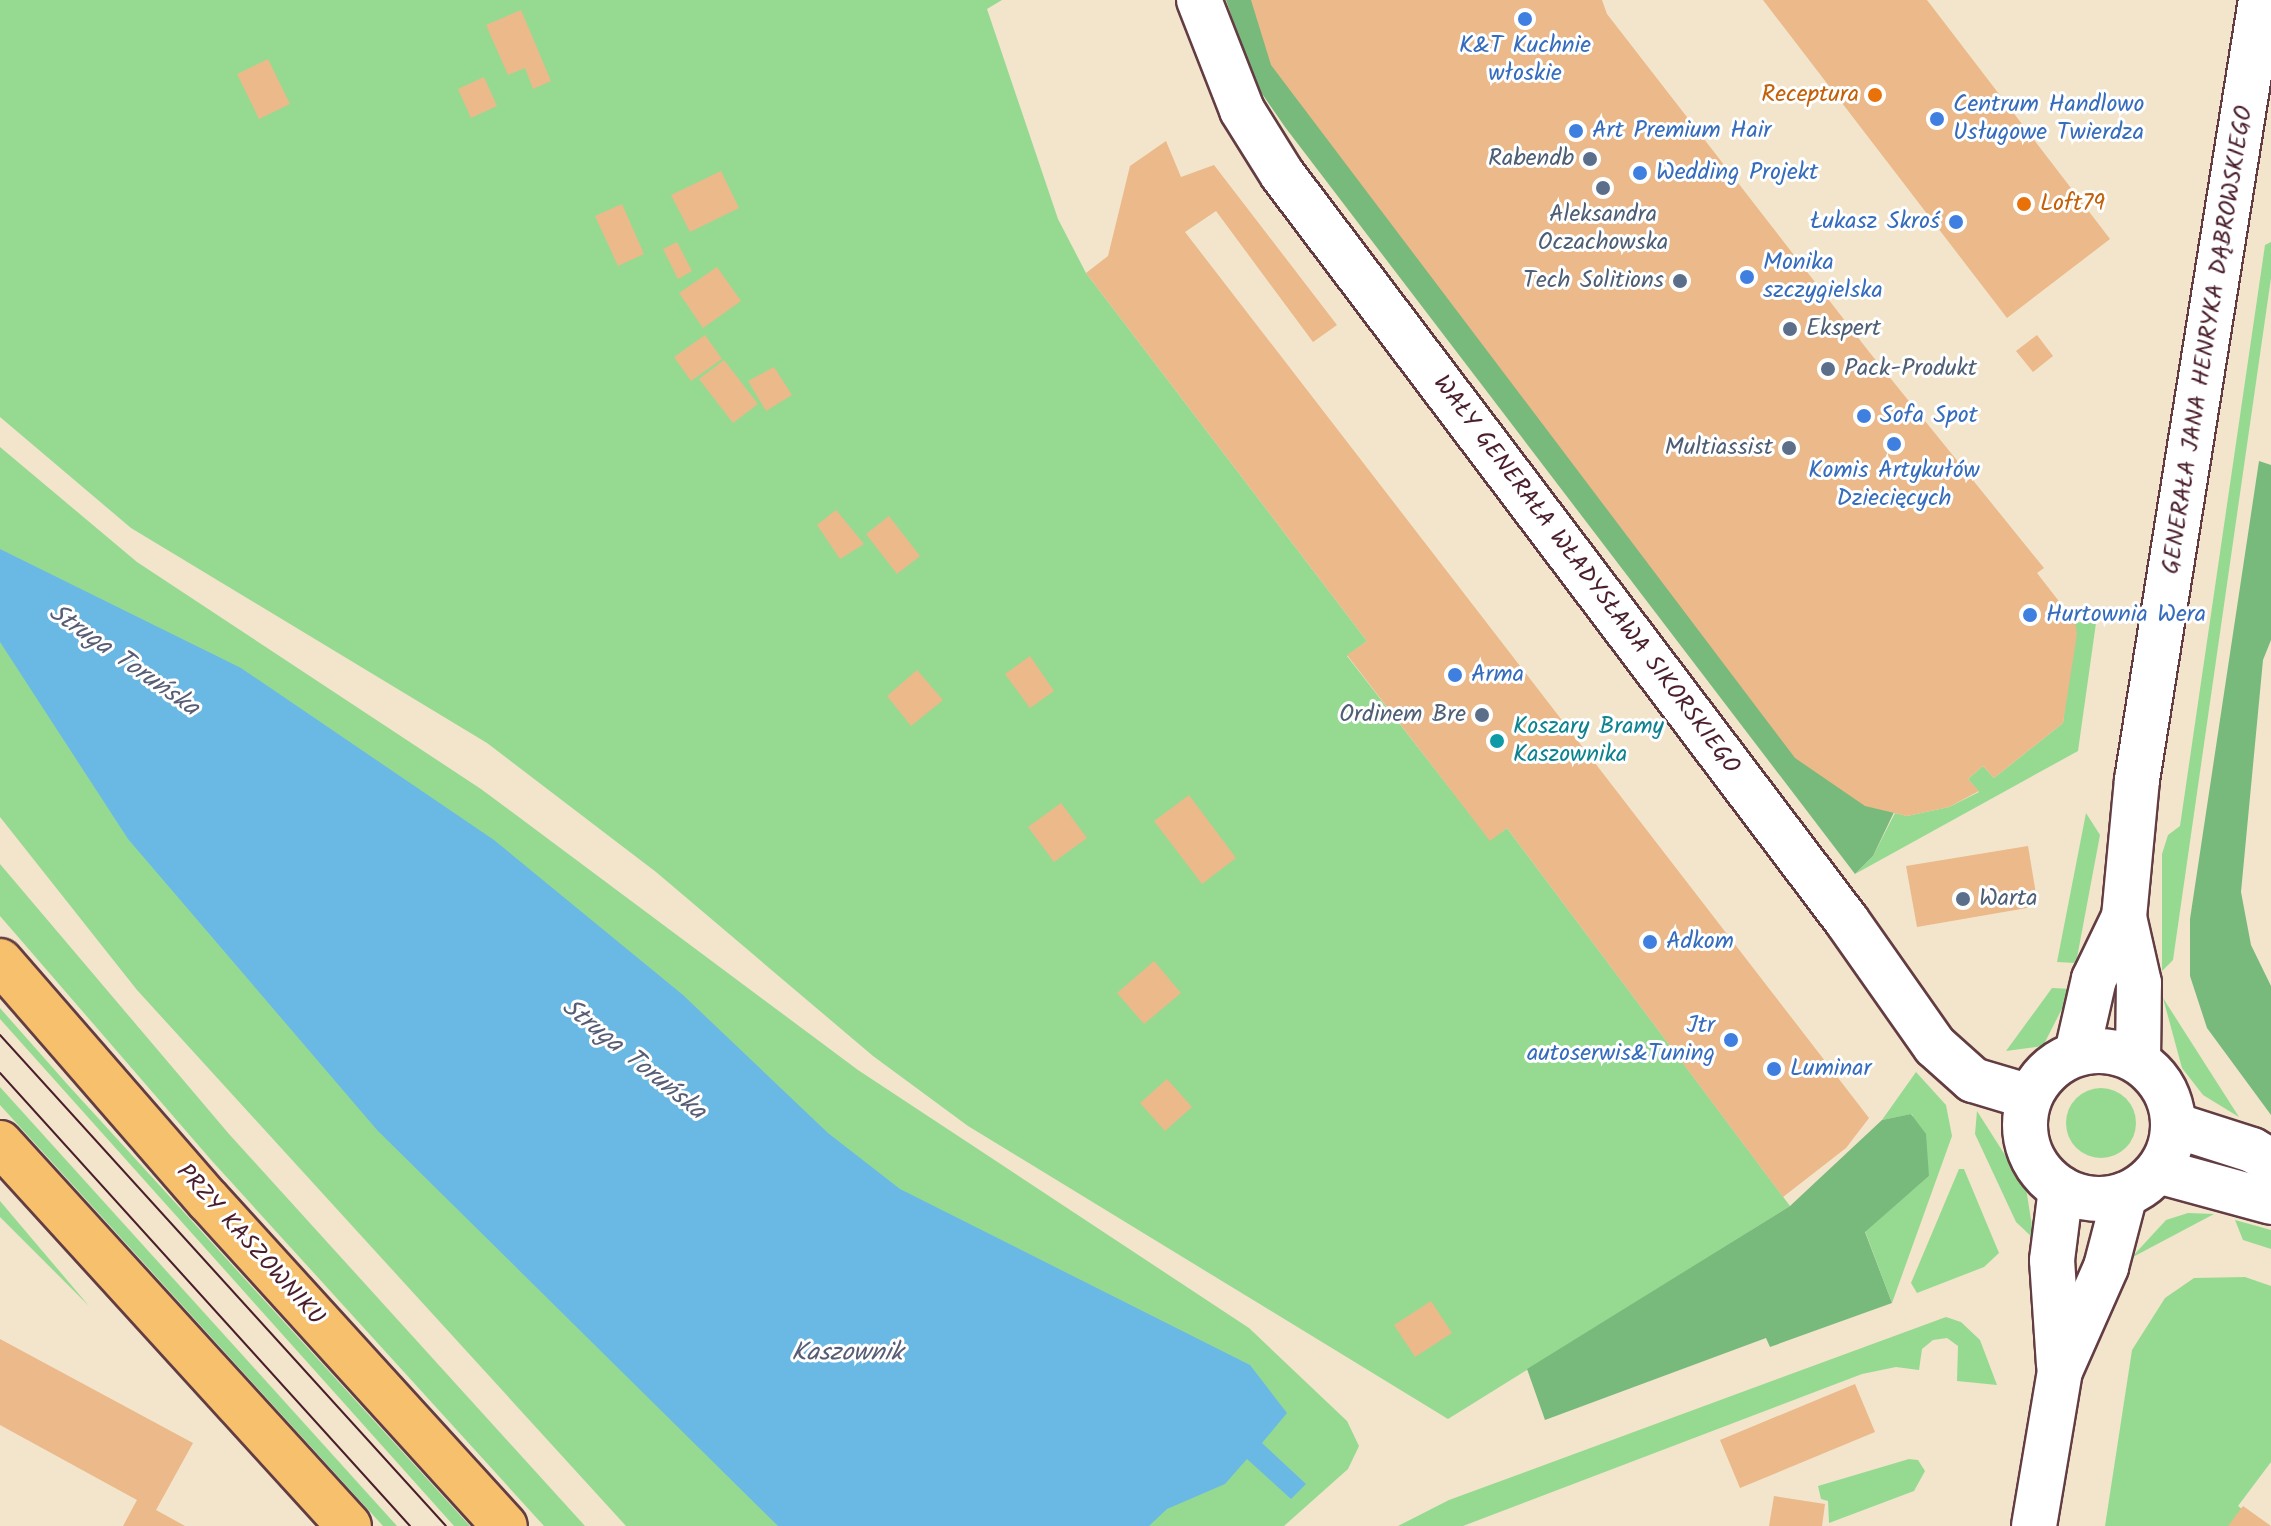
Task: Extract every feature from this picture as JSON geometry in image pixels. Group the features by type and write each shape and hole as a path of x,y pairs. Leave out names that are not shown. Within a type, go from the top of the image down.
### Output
{"main road":[{"name":"PRZY KASZOWNIKU","path":"0,961 208,1200 505,1526"},
{"path":"0,1143 349,1526"}],"street":[{"name":"WAŁY GENERAŁA WŁADYSŁAWA SIKORSKIEGO","path":"1199,0 1242,110 1282,174 1847,921 1935,1046 1973,1080 2030,1097"},
{"name":"GENERAŁA JANA HENRYKA DĄBROWSKIEGO","path":"2138,1061 2139,983 2124,917 2137,780 2261,0"},
{"name":"GENERAŁA JANA HENRYKA DĄBROWSKIEGO","path":"2077,1053 2094,979 2124,917"},
{"path":"2060,1371 2141,1183 2170,1149 2174,1125 2170,1100 2158,1077 2138,1061 2108,1050 2077,1053 2049,1071 2030,1097 2024,1123 2029,1149 2041,1172 2061,1189 2082,1197 2141,1183 2271,1202"},
{"path":"2174,1125 2252,1150 2271,1161"},
{"path":"2034,1526 2060,1371 2052,1260 2061,1189"}],"green space":[{"path":"0,0 1002,0 987,9 1058,219 1086,273 1367,641 1347,656 1490,840 1507,828 1790,1206 1448,1419 968,1126 873,1056 656,872 487,743 131,528 0,417"},
{"path":"1226,0 1341,0 1896,808 1873,856 1855,874 1285,127 1254,82"},
{"path":"2271,242 2271,278 2173,960 2162,971 2162,854 2168,835 2180,826 2265,245"},
{"name":"Kaszownik","path":"0,447 137,562 481,789 858,1070 1249,1328 1347,1421 1359,1446 1348,1469 1284,1526 626,1526 137,990 0,817"},
{"path":"2259,461 2271,465 2271,640 2263,660 2241,892 2251,945 2271,986 2271,1115 2207,1028 2190,976 2190,919"},
{"path":"2075,622 2096,623 2078,751 1855,874 1873,856 1895,813 1907,816 1949,807 1979,792 1968,779 1983,766 1994,778 2063,723"},
{"path":"2086,813 2100,835 2076,963 2057,962"},
{"path":"0,864 229,1134 585,1526 544,1526 212,1161 0,916"},
{"path":"2052,988 2072,989 2043,1046 2006,1051"},
{"path":"2163,998 2239,1117 2203,1095 2182,1068"},
{"path":"0,1008 470,1526 454,1526 0,1019"},
{"path":"1916,1072 1946,1105 1952,1136 1892,1303 1865,1231 1929,1176 1912,1114 1882,1120"},
{"path":"0,1087 397,1526 383,1526 0,1105"},
{"path":"2101,1088 2126,1098 2136,1123 2126,1148 2101,1158 2076,1148 2066,1123 2076,1098"},
{"path":"1977,1111 2026,1188 2034,1239 2016,1222 1975,1134"},
{"path":"1911,1114 1926,1134 1929,1176 1865,1232 1892,1303 1770,1347 1766,1338 1545,1420 1527,1369 1790,1206 1882,1120"},
{"path":"1959,1169 1964,1169 1999,1253 1984,1267 1917,1293 1911,1283"},
{"path":"0,1201 89,1306 0,1217"},
{"path":"2188,1213 2214,1214 2131,1258 2166,1220"},
{"path":"2235,1220 2271,1230 2271,1249 2243,1240"},
{"path":"2245,1277 2271,1286 2271,1462 2238,1506 2265,1526 2105,1526 2132,1350 2165,1298 2194,1278"},
{"path":"1946,1317 1961,1322 1980,1340 1997,1385 1957,1381 1958,1346 1947,1338 1933,1340 1922,1349 1919,1370 1896,1367 1862,1374 1463,1526 1398,1526 1449,1500"},
{"path":"1909,1459 1918,1460 1925,1471 1914,1491 1829,1523 1828,1501 1821,1499 1818,1486"}],"water":[{"name":"Kaszownik","path":"0,549 241,668 494,840 683,995 828,1133 900,1189 1250,1365 1287,1413 1262,1443 1306,1484 1291,1499 1247,1459 1225,1484 1167,1509 1149,1526 778,1526 377,1130 128,839 0,642"}],"building":[{"path":"1251,0 1602,0 1607,14 1870,353 2044,568 2037,573 2075,622 2077,634 2063,723 1994,778 1983,766 1968,779 1979,791 1949,807 1907,816 1865,806 1795,758 1271,65"},
{"name":"Centrum Handlowo Usługowe Twierdza","path":"1763,0 1927,0 2110,239 2007,318"},
{"path":"521,10 551,81 533,89 525,68 508,75 486,25"},
{"path":"268,59 290,104 259,119 237,74"},
{"path":"484,77 497,106 471,118 458,89"},
{"name":"Koszary Bramy Kaszownika","path":"1166,141 1181,177 1214,165 1337,325 1313,342 1216,211 1185,232 1869,1118 1846,1148 1783,1197 1507,828 1490,841 1347,655 1367,641 1086,273 1108,256 1130,166"},
{"path":"721,171 739,208 690,232 671,195"},
{"path":"622,204 644,254 618,266 595,216"},
{"path":"677,242 692,271 678,279 663,249"},
{"path":"717,267 741,301 703,328 679,293"},
{"path":"705,335 722,359 691,381 674,357"},
{"path":"2037,335 2053,356 2033,372 2016,351"},
{"path":"724,360 758,404 733,423 699,379"},
{"path":"774,367 792,395 766,411 748,381"},
{"path":"836,510 864,544 840,559 817,525"},
{"path":"889,516 920,556 897,574 866,534"},
{"path":"1030,656 1054,691 1030,708 1005,674"},
{"path":"917,670 943,700 911,726 887,696"},
{"path":"1189,795 1236,858 1202,884 1154,821"},
{"path":"1061,803 1087,838 1054,862 1028,827"},
{"path":"2028,846 2038,906 1917,927 1906,866"},
{"path":"1154,961 1181,993 1144,1024 1117,993"},
{"path":"1167,1079 1192,1107 1165,1131 1140,1103"},
{"path":"1431,1301 1452,1333 1415,1357 1394,1325"},
{"path":"0,1339 193,1443 156,1510 185,1526 123,1526 137,1500 0,1425"},
{"path":"1855,1384 1875,1432 1740,1488 1720,1440"},
{"path":"1774,1496 1825,1504 1822,1526 1769,1526"},
{"path":"2243,1506 2271,1526 2228,1526"}],"tram line":[{"path":"0,1035 446,1526"},
{"path":"0,1073 410,1526"}],"place":[{"name":"K&T Kuchnie włoskie","path":"1525,19"},
{"name":"Receptura","path":"1875,95"},
{"name":"Centrum Handlowo Usługowe Twierdza","path":"1937,119"},
{"name":"Art Premium Hair","path":"1576,131"},
{"name":"Rabendb","path":"1590,159"},
{"name":"Wedding Projekt","path":"1640,173"},
{"name":"Aleksandra Oczachowska","path":"1603,188"},
{"name":"Loft79","path":"2024,204"},
{"name":"Łukasz Skroś","path":"1956,222"},
{"name":"Monika szczygielska","path":"1747,277"},
{"name":"Tech Solitions","path":"1680,281"},
{"name":"Ekspert","path":"1790,329"},
{"name":"Pack-Produkt","path":"1828,369"},
{"name":"Sofa Spot","path":"1864,416"},
{"name":"Komis Artykułów Dziecięcych","path":"1894,444"},
{"name":"Multiassist","path":"1789,448"},
{"name":"Hurtownia Wera","path":"2030,615"},
{"name":"Arma","path":"1455,675"},
{"name":"Ordinem Bre","path":"1482,715"},
{"name":"Koszary Bramy Kaszownika","path":"1497,741"},
{"name":"Warta","path":"1963,899"},
{"name":"Adkom","path":"1650,942"},
{"name":"Jtr autoserwis&Tuning","path":"1731,1040"},
{"name":"Luminar","path":"1774,1069"}],"water label":[{"name":"Struga Toruńska","path":"123,661"},
{"name":"Struga Toruńska","path":"633,1060"}]}
